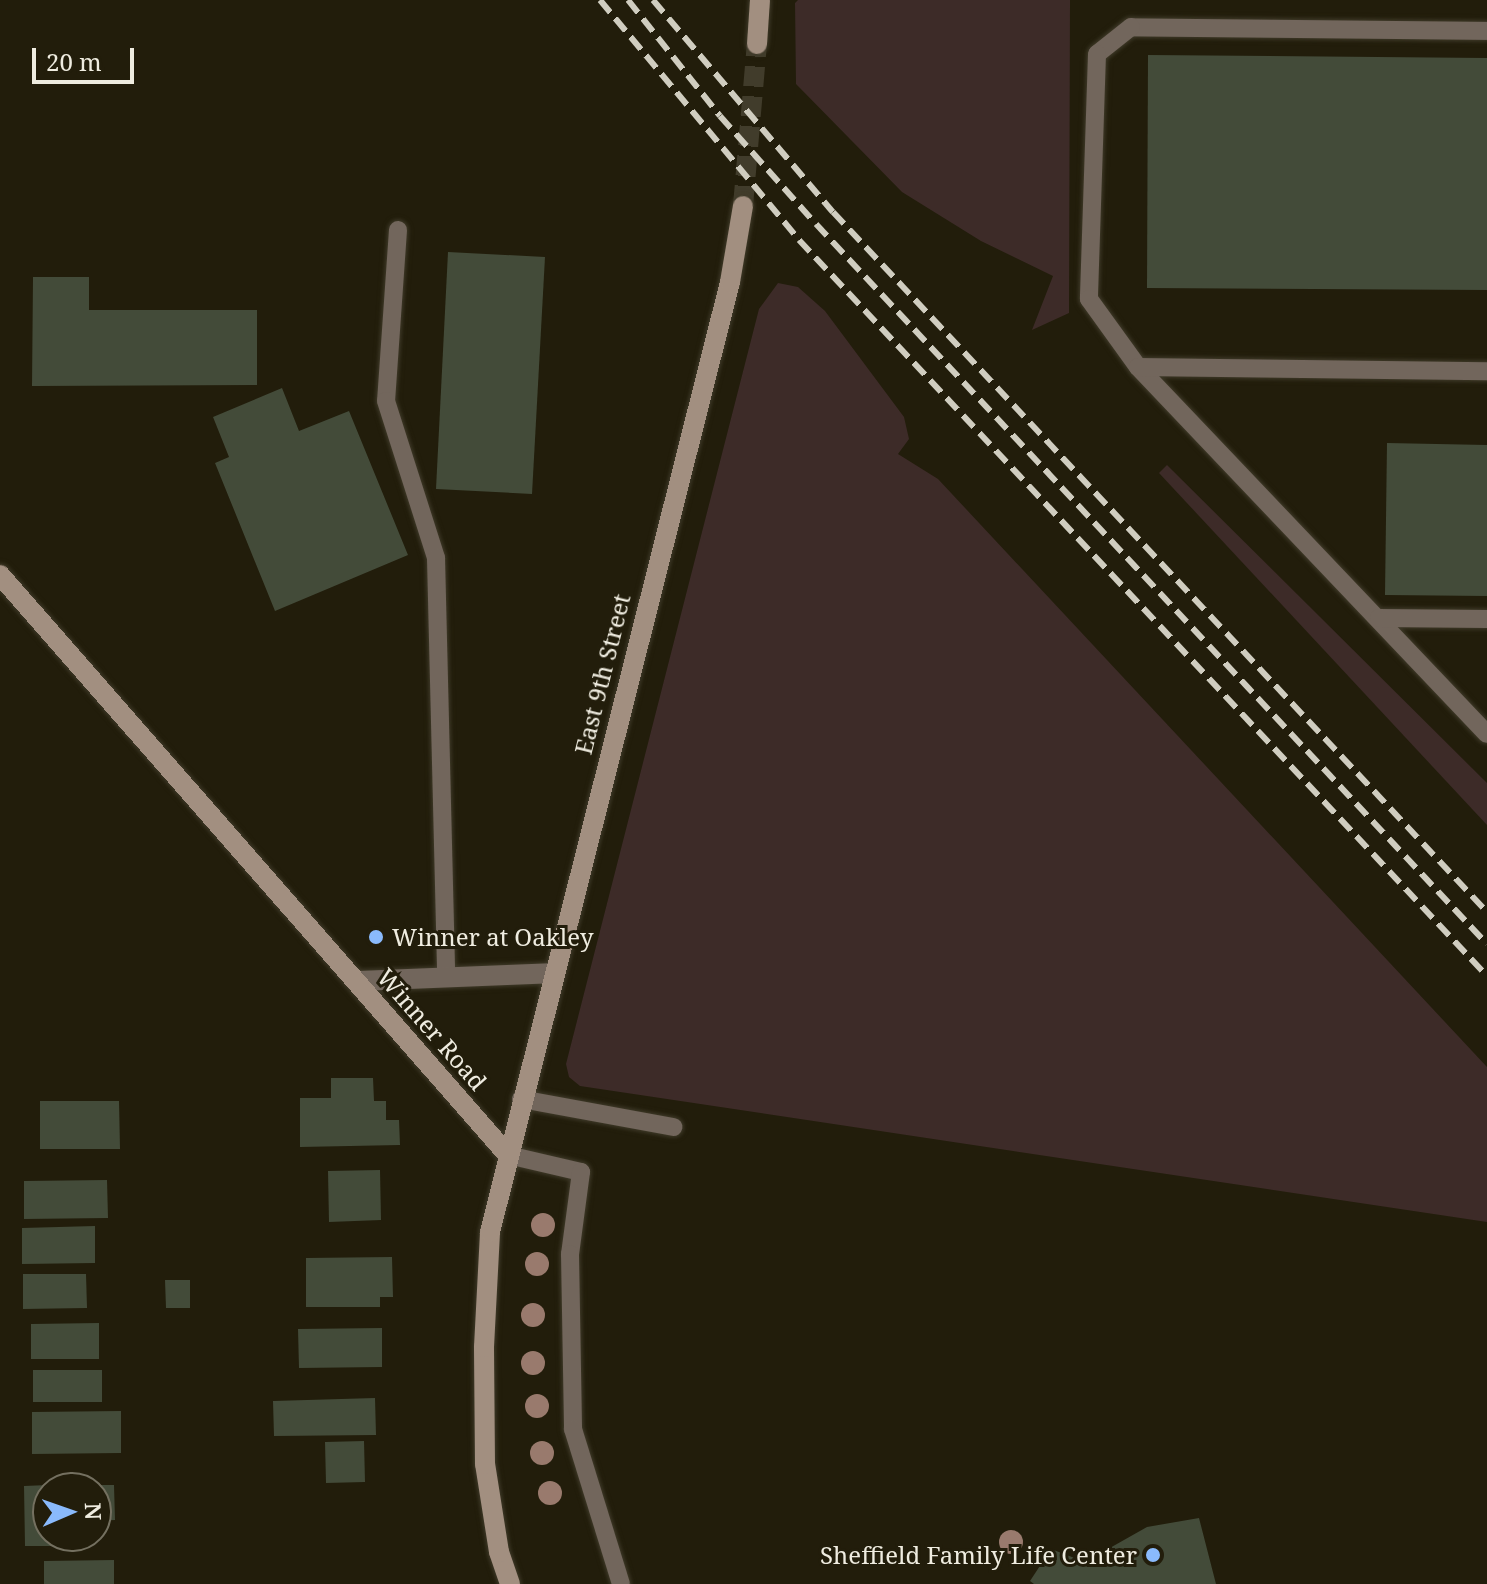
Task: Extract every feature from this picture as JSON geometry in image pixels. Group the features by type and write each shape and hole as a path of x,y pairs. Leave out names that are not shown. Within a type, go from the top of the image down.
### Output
{"main road":[{"path":"757,44 760,0"},
{"name":"East 9th Street","path":"508,1155 730,282 743,206"},
{"name":"Winner Road","path":"0,575 508,1155"},
{"path":"508,1155 490,1232 484,1347 485,1464 499,1552 510,1584"}],"street":[{"path":"356,981 553,973"}],"lane":[{"path":"1487,31 1131,27 1097,54 1089,299 1138,367 1487,734"},
{"path":"398,230 386,401 436,558 446,977"},
{"path":"1138,367 1487,371"},
{"path":"1379,618 1487,619"},
{"path":"521,1099 673,1127"},
{"path":"508,1155 581,1172 570,1254 573,1429 621,1584"}],"shaded area":[{"path":"798,0 1070,0 1069,313 1032,330 1053,276 981,241 902,192 796,84 795,3"},
{"path":"778,283 798,287 825,311 904,417 909,439 898,454 938,479 1487,1067 1487,1222 580,1086 569,1077 566,1064 759,309"},
{"path":"1167,465 1487,783 1487,825 1159,473"}],"building":[{"path":"1148,55 1487,58 1487,290 1147,288"},
{"path":"448,252 545,257 532,494 436,489"},
{"path":"33,277 89,277 89,310 257,310 257,385 32,386"},
{"path":"282,388 299,431 349,411 408,555 275,611 215,463 229,457 213,417"},
{"path":"1387,443 1487,445 1487,596 1385,595"},
{"path":"331,1078 373,1078 374,1101 386,1101 386,1120 399,1120 400,1145 300,1147 300,1098 331,1098"},
{"path":"40,1101 119,1101 120,1149 40,1149"},
{"path":"380,1170 381,1220 329,1222 328,1171"},
{"path":"107,1180 108,1218 24,1219 24,1181"},
{"path":"95,1226 95,1263 22,1264 22,1228"},
{"path":"392,1257 393,1297 380,1297 380,1307 306,1307 306,1258"},
{"path":"23,1274 86,1274 87,1308 23,1309"},
{"path":"165,1280 190,1280 190,1308 166,1308"},
{"path":"99,1323 99,1359 31,1359 31,1324"},
{"path":"382,1328 382,1367 299,1368 298,1329"},
{"path":"33,1370 102,1370 102,1402 33,1402"},
{"path":"375,1398 376,1435 274,1436 273,1401"},
{"path":"121,1411 121,1453 32,1454 32,1412"},
{"path":"364,1441 365,1482 326,1483 325,1442"},
{"path":"112,1485 114,1485 115,1520 112,1520"},
{"path":"24,1486 32,1486 32,1546 25,1546"},
{"name":"Sheffield Family Life Center","path":"1199,1518 1216,1584 1034,1584 1030,1581 1051,1549 1085,1562 1147,1527"},
{"path":"114,1560 114,1584 44,1584 44,1561"}],"tunnel":[{"path":"743,206 757,44"}],"railway":[{"path":"600,0 799,240 1487,976"},
{"path":"628,0 720,116 816,224 1487,944"},
{"path":"653,0 833,212 1487,912"}],"place":[{"name":"Winner at Oakley","path":"376,937"},
{"name":"Sheffield Family Life Center","path":"1153,1555"}]}
